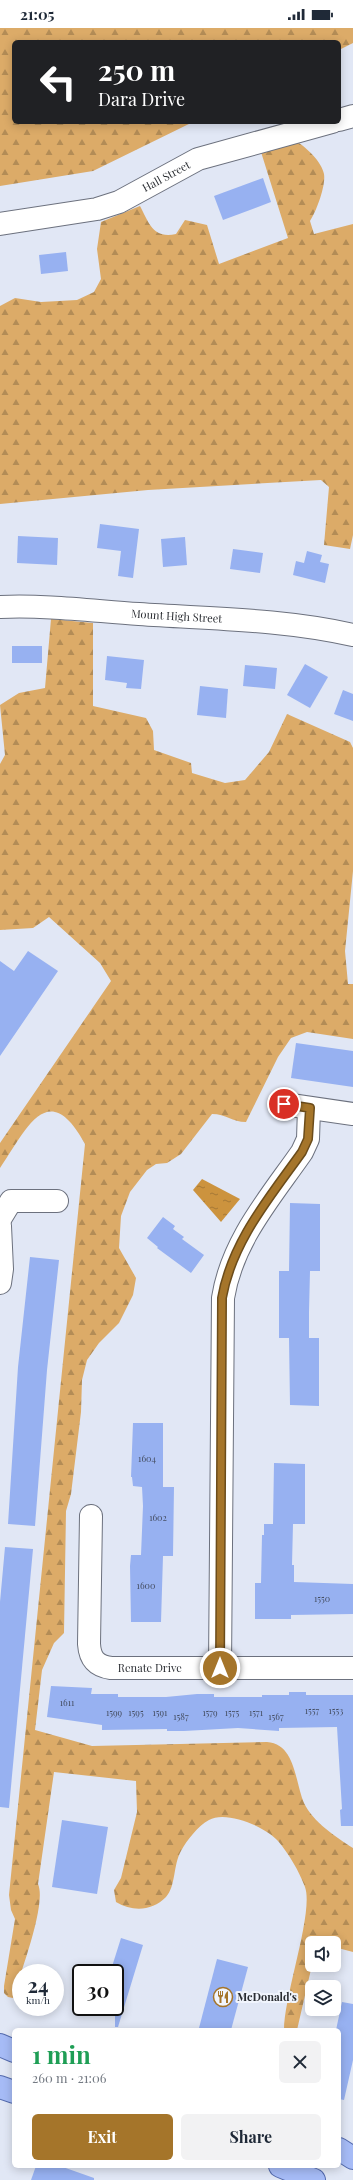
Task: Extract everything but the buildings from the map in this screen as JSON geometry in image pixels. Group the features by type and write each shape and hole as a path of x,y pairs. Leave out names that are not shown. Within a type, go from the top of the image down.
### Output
{"main road":[{"path":"0,2045 12,2050"},
{"path":"0,2087 12,2091"},
{"path":"341,2150 353,2158"},
{"path":"285,2168 314,2180"}],"street":[{"path":"341,119 353,116"},
{"name":"Hall Street","path":"0,224 97,209 119,202 198,159 325,124"},
{"name":"Mount High Street","path":"0,607 48,607 140,614 240,618 325,628 353,635"},
{"path":"284,1104 353,1114"},
{"path":"220,1668 222,1298 229,1267 248,1228 302,1152 308,1139 310,1108"},
{"path":"0,1219 11,1201 57,1201"},
{"path":"0,1226 2,1269 0,1283"},
{"name":"Renate Drive","path":"91,1516 89,1644 92,1660 99,1665 111,1668 353,1668"}],"green space":[{"path":"0,28 353,28 353,43 341,49 341,40 12,40 12,124 189,124 93,171 0,186"},
{"path":"296,141 313,155 323,169 324,174 324,185 320,199 310,221 314,234 353,224 353,535 350,549 324,545 329,487 321,480 148,490 0,504 0,306 15,298 41,302 77,300 94,292 101,279 97,249 101,222 140,206 149,224 157,232 162,234 176,234 185,220 207,225 219,264 288,238 261,152"},
{"path":"51,619 93,623 93,706 146,718 153,731 154,750 191,763 192,773 225,783 245,780 269,752 287,714 350,742 353,748 353,871 345,951 348,984 353,984 353,1039 307,1032 291,1038 278,1057 246,1122 212,1114 181,1154 167,1163 156,1164 147,1170 130,1192 121,1216 119,1248 136,1278 133,1295 119,1323 99,1343 87,1360 82,1380 81,1412 71,1494 66,1511 64,1633 54,1643 42,1670 35,1730 92,1746 267,1742 277,1744 284,1750 293,1766 301,1795 308,1810 319,1823 353,1848 353,1952 341,1949 341,1936 305,1936 305,1972 310,1972 309,1980 305,1980 305,1995 297,2028 284,2028 285,2015 306,1915 307,1899 303,1881 290,1857 278,1841 265,1830 235,1819 216,1817 201,1826 183,1847 178,1857 169,1892 161,1902 149,1907 136,1909 122,1905 116,1902 114,1890 121,1878 137,1812 136,1781 54,1772 38,1884 40,1894 36,1923 24,1964 12,1964 12,1998 8,1997 4,1993 15,1919 11,1910 9,1895 85,1144 72,1124 60,1114 49,1112 38,1116 29,1126 0,1168 0,1143 111,981 100,963 49,917 33,928 0,930 0,764 5,755 0,705 19,693 45,688"}],"water":[{"path":"202,1179 240,1199 221,1222 193,1190"}],"place":[{"name":"McDonald's","path":"223,1997"}],"route":[{"path":"220,1668 222,1298 229,1267 248,1228 302,1152 308,1139 310,1108 284,1104"}]}
